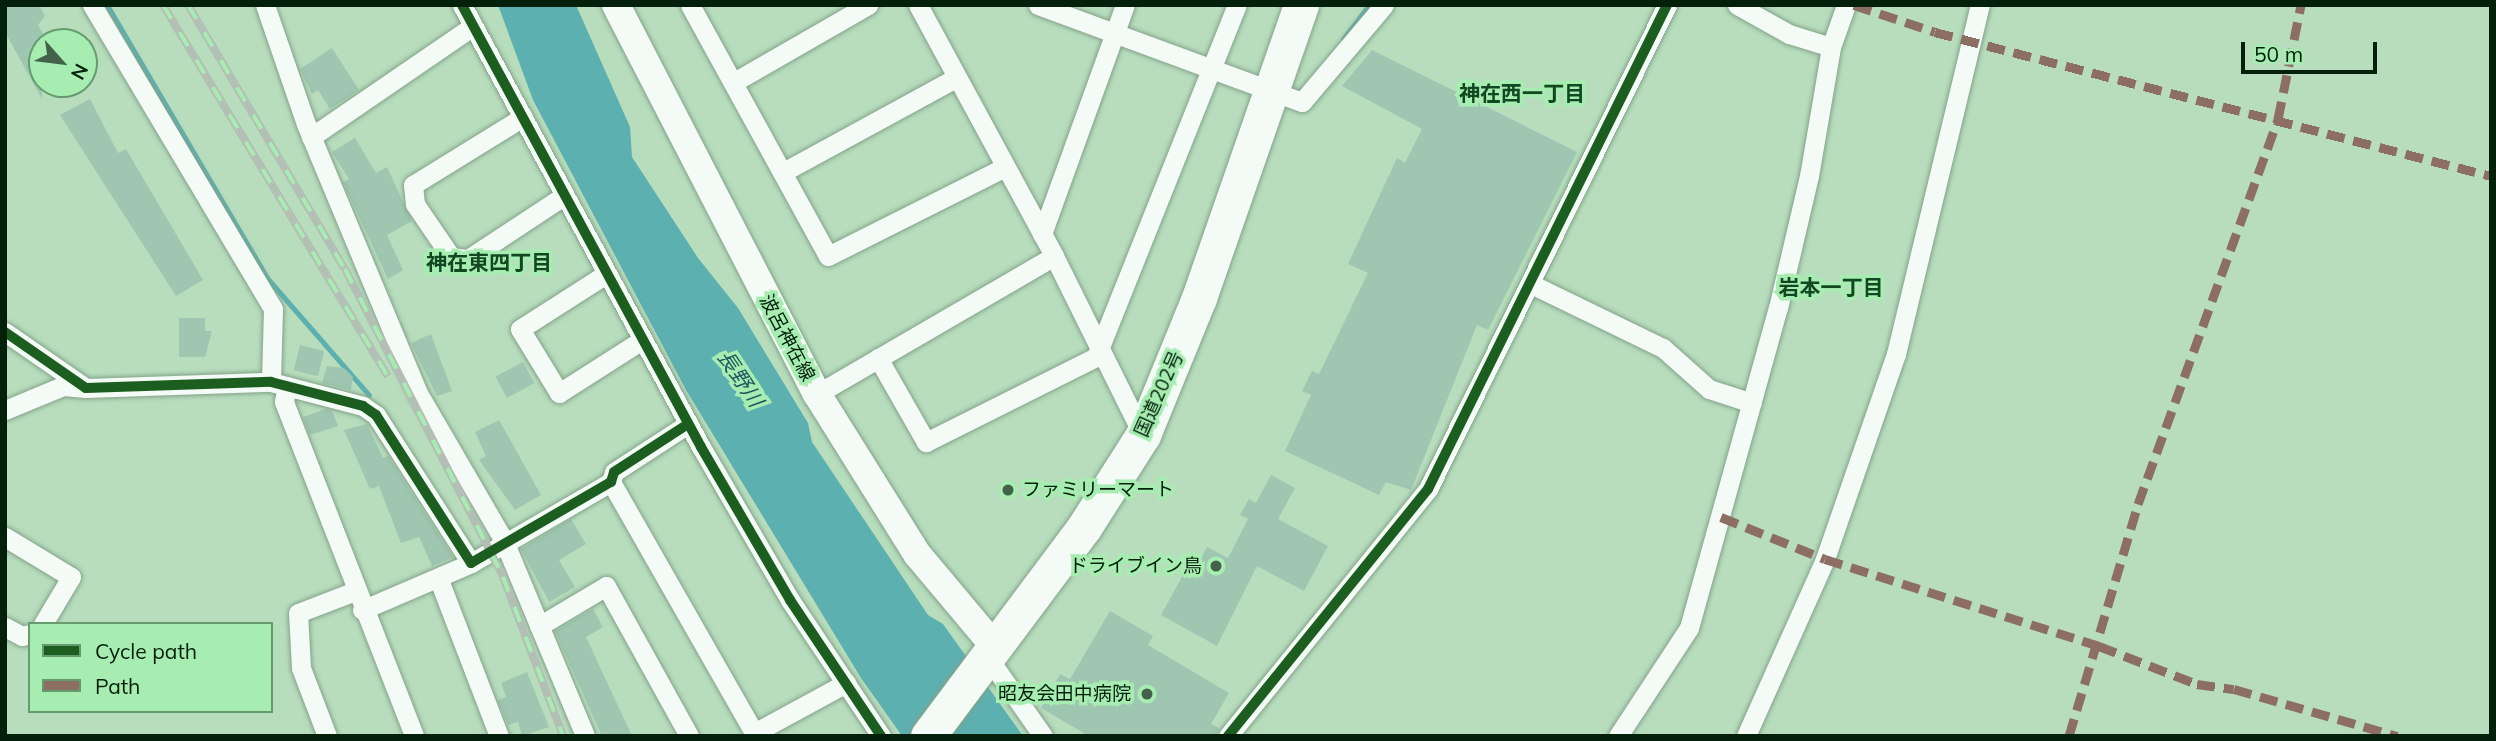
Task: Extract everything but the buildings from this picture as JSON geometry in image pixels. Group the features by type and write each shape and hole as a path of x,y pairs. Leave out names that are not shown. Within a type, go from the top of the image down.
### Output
{"highway":[{"name":"国道202号","path":"928,736 993,654 1121,475 1143,435 1199,298 1301,5"}],"main road":[{"name":"波呂神在線","path":"625,8 817,394 917,554 993,654"}],"street":[{"path":"92,5 273,309 279,384 284,402 362,610 414,736"},
{"path":"265,5 311,137 418,393 504,541 585,736"},
{"path":"462,5 688,424 790,600 881,736"},
{"path":"690,5 785,170 828,256 1003,168"},
{"path":"734,82 868,5"},
{"path":"918,5 954,79 1054,256 1143,435"},
{"path":"1038,5 1116,30 1210,70 1302,102 1312,96 1384,5"},
{"path":"1042,234 1125,5"},
{"path":"878,358 926,442 1096,357 1237,5"},
{"path":"1228,736 1427,489 1531,284 1667,5"},
{"path":"1737,5 1789,34 1830,47"},
{"path":"1618,736 1689,628 1752,403 1809,176 1830,47 1846,5"},
{"path":"1746,736 1825,559 1896,354 1980,5"},
{"path":"311,137 474,26"},
{"path":"785,170 954,79"},
{"path":"523,117 413,185 415,204 451,257 468,259 565,195"},
{"path":"817,394 1054,256"},
{"path":"606,274 520,329 559,393 642,340"},
{"path":"1531,284 1662,348 1709,389 1752,403"},
{"path":"5,332 86,388"},
{"path":"5,410 63,386 86,388 279,384 363,406 376,415 471,563"},
{"path":"362,610 439,580 471,563 504,541 611,482 614,472 688,424"},
{"path":"611,482 754,733 846,683"},
{"path":"5,537 71,577 44,622"},
{"path":"439,580 499,736"},
{"path":"539,626 606,586 689,736"},
{"path":"327,736 301,668 298,612 355,591"},
{"path":"5,627 22,636 28,634"},
{"path":"993,654 1043,736"}],"water":[{"name":"長野川","path":"498,5 576,5 630,127 632,157 698,258 738,308 808,423 812,442 928,615 943,624 1023,736 902,736 861,678 686,390 533,100"}],"waterway":[{"path":"107,5 267,278 369,395"},
{"path":"1343,39 1369,5"}],"railway":[{"path":"163,5 388,376"},
{"path":"188,5 345,269 503,577 563,736"}],"marked path":[{"path":"1854,5 1935,32 2491,176"},
{"path":"2069,736 2138,504 2278,119 2301,5"},
{"path":"1721,517 1825,559 2099,646 2197,684 2234,689 2397,736"}],"cycle path":[{"path":"462,5 701,447 790,600 881,736"},
{"path":"1228,736 1428,489 1667,5"},
{"path":"5,332 86,388 271,382 363,406 376,415 471,563 611,482 614,472 688,424"}],"place":[{"name":"ファミリーマート","path":"1008,490"},
{"name":"ドライブイン鳥","path":"1216,566"},
{"name":"昭友会田中病院","path":"1147,694"}],"district":[{"name":"神在西一丁目","path":"1522,93"},
{"name":"神在東四丁目","path":"489,262"},
{"name":"岩本一丁目","path":"1831,287"}]}
